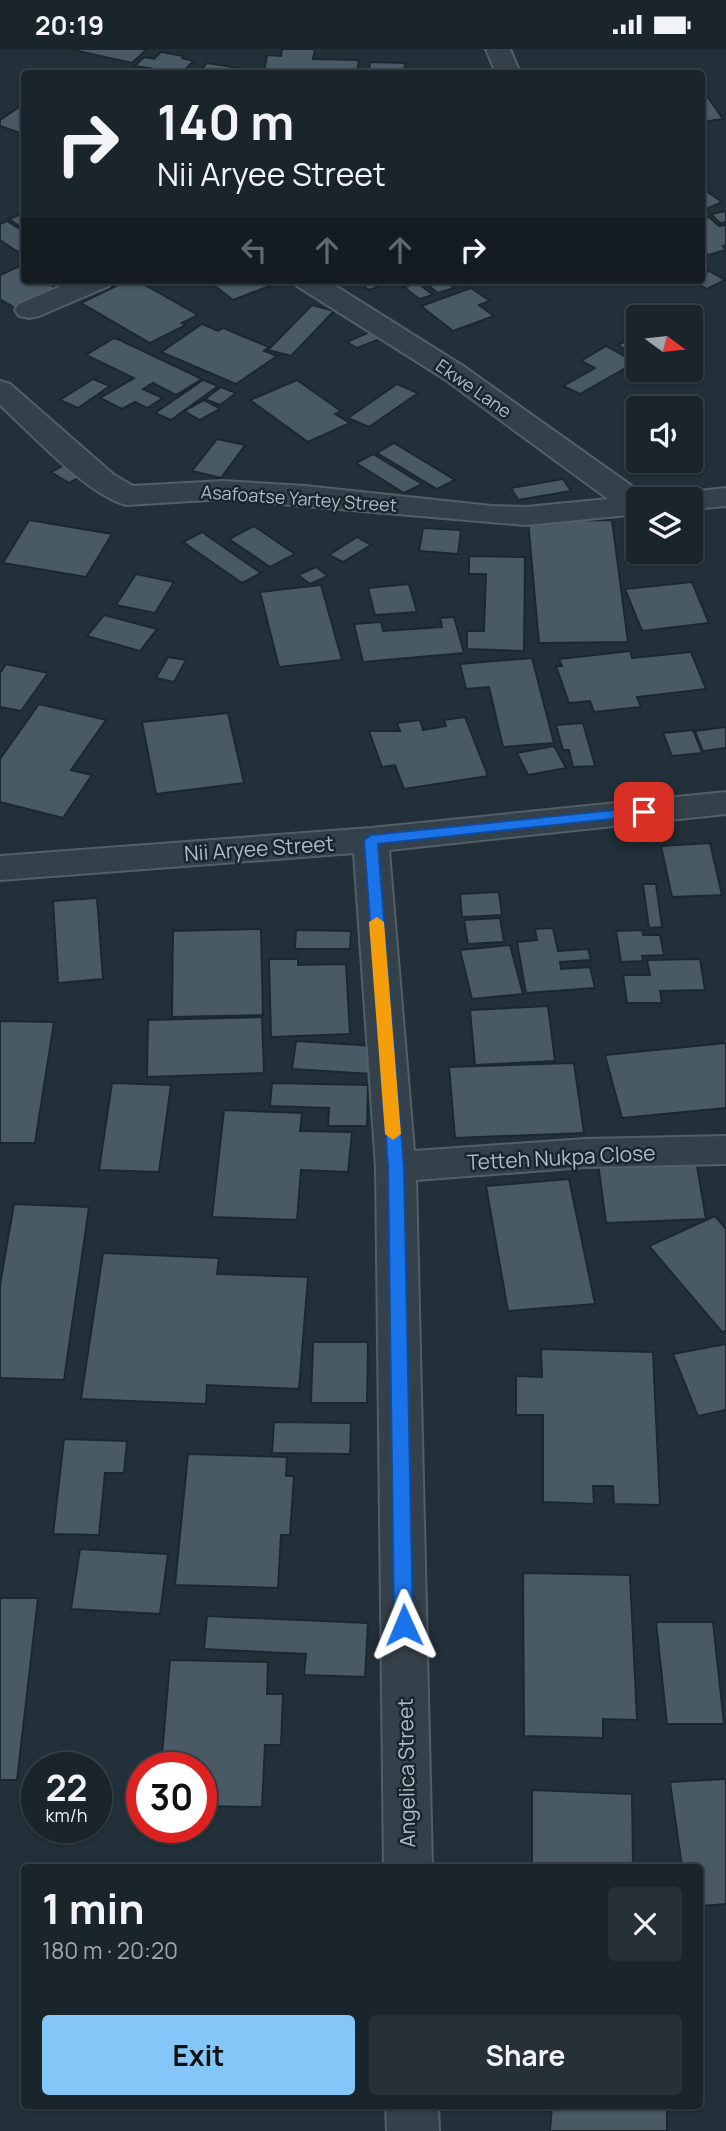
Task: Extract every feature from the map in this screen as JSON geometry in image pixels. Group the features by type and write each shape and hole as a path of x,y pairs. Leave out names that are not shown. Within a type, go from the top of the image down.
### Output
{"street":[{"path":"498,49 507,70"},
{"path":"29,310 90,284"},
{"name":"Ekwe Lane","path":"313,284 453,372 626,497"},
{"name":"Asafoatse Yartey Street","path":"0,390 103,481 127,496 223,490 526,516 626,506"},
{"path":"703,499 726,497"},
{"name":"Nii Aryee Street","path":"0,868 371,840 726,803"},
{"name":"Angelica Street","path":"371,840 396,1167 408,1864"},
{"name":"Tetteh Nukpa Close","path":"396,1167 584,1153 726,1150"},
{"path":"412,2109 412,2131"}],"building":[{"path":"69,49 147,49 132,63"},
{"path":"282,49 315,49 313,59 359,60 357,70 264,70 267,55 281,56"},
{"path":"161,52 194,61 184,70 135,66 144,57 154,59"},
{"path":"370,62 405,63 404,70 369,70"},
{"path":"207,63 238,68 236,70 201,70"},
{"path":"705,93 723,119 705,122"},
{"path":"21,106 20,133 0,126 0,120"},
{"path":"705,190 722,202 705,210"},
{"path":"726,211 726,222 720,223 711,214"},
{"path":"21,214 21,227 9,219"},
{"path":"709,217 719,226 726,225 726,245 723,246 726,250 708,255 705,252 705,218"},
{"path":"7,221 21,230 21,250 18,252 0,240 0,224"},
{"path":"20,266 21,284 49,284 60,291 18,310 0,299 0,275"},
{"path":"709,271 725,280 707,289 698,284 705,284 705,273"},
{"path":"120,284 143,284 198,315 182,323 186,325 150,343 81,303"},
{"path":"212,284 275,284 233,300"},
{"path":"361,284 384,284 369,290"},
{"path":"419,284 433,295 419,299 404,287"},
{"path":"427,284 450,284 454,288 438,293"},
{"path":"471,288 490,301 479,305 494,316 453,331 421,306"},
{"path":"312,305 334,311 291,356 268,350"},
{"path":"202,324 218,331 223,328 269,347 264,351 277,356 236,384 161,352"},
{"path":"369,332 380,339 357,348 347,342"},
{"path":"114,338 202,379 176,395 153,383 143,389 163,398 147,408 135,402 122,409 100,398 134,378 86,355"},
{"path":"626,341 626,350 618,345"},
{"path":"606,346 626,357 626,368 580,394 563,386 595,368 581,361"},
{"path":"93,379 110,386 78,408 60,400"},
{"path":"203,380 218,386 171,420 155,413"},
{"path":"297,380 341,411 335,414 350,423 308,442 250,400"},
{"path":"397,384 418,393 369,427 348,418"},
{"path":"221,387 236,393 220,405 205,399"},
{"path":"204,400 220,409 200,420 184,411"},
{"path":"217,439 245,445 221,478 192,471"},
{"path":"394,443 455,480 437,489 377,453"},
{"path":"373,454 422,484 404,493 356,463"},
{"path":"66,464 84,475 69,483 51,472"},
{"path":"563,479 571,491 518,500 511,488"},
{"path":"29,520 112,534 86,577 3,563"},
{"path":"612,520 628,642 539,643 528,521"},
{"path":"254,526 295,554 270,567 229,539"},
{"path":"423,528 461,530 458,554 419,551"},
{"path":"202,532 261,573 242,583 183,542"},
{"path":"357,537 371,545 343,562 329,555"},
{"path":"469,556 525,557 524,651 467,649 467,631 484,631 486,574 469,574"},
{"path":"316,567 328,576 310,584 298,575"},
{"path":"136,574 174,582 155,613 116,605"},
{"path":"692,582 709,623 642,631 625,589"},
{"path":"409,584 417,612 375,615 368,588"},
{"path":"321,585 342,660 279,667 260,592"},
{"path":"104,615 157,629 140,651 87,636"},
{"path":"454,617 464,653 363,662 354,624 381,622 383,631 442,627 440,618"},
{"path":"630,651 632,658 691,652 706,689 637,697 641,707 594,712 590,701 569,703 556,666 562,666 559,659"},
{"path":"168,657 186,660 174,682 156,678"},
{"path":"532,658 554,743 503,747 489,687 466,689 460,664"},
{"path":"6,664 48,673 21,711 0,707 0,673"},
{"path":"39,704 106,720 71,770 92,775 63,818 0,802 0,759"},
{"path":"228,713 244,783 156,794 142,722"},
{"path":"465,717 488,776 404,789 395,765 382,767 369,731 400,731 397,723 420,720 423,730 446,726 444,720"},
{"path":"583,723 595,766 573,767 569,750 563,750 556,725"},
{"path":"726,727 726,748 703,751 695,731"},
{"path":"693,730 702,753 672,756 663,733"},
{"path":"554,746 566,768 528,775 517,753"},
{"path":"710,843 722,895 672,897 661,846"},
{"path":"643,884 656,884 662,927 649,928"},
{"path":"499,892 502,915 462,917 460,894"},
{"path":"97,898 103,979 58,983 53,901"},
{"path":"500,918 504,942 468,944 464,920"},
{"path":"553,928 558,951 588,949 591,960 560,962 561,969 590,967 595,988 526,993 517,942 537,940 535,929"},
{"path":"261,929 263,1015 172,1017 173,931"},
{"path":"296,930 351,931 350,949 295,949"},
{"path":"642,930 643,935 660,935 664,955 642,956 643,961 621,962 616,931"},
{"path":"510,945 523,994 472,999 460,950"},
{"path":"269,959 298,959 298,965 346,964 350,1034 271,1037"},
{"path":"700,959 705,990 660,991 662,1003 627,1003 623,975 650,975 647,960"},
{"path":"548,1006 555,1061 475,1065 470,1010"},
{"path":"262,1017 264,1073 147,1077 148,1020"},
{"path":"0,1021 54,1022 35,1143 0,1143"},
{"path":"296,1041 375,1046 372,1074 292,1069"},
{"path":"726,1043 726,1108 622,1118 605,1055"},
{"path":"574,1063 584,1133 455,1138 449,1067"},
{"path":"112,1083 171,1085 159,1172 99,1170"},
{"path":"272,1083 368,1085 367,1126 328,1126 329,1108 270,1106"},
{"path":"224,1110 302,1113 300,1131 352,1132 348,1172 301,1170 297,1220 212,1217"},
{"path":"696,1160 706,1219 606,1223 598,1163"},
{"path":"569,1179 595,1304 508,1311 486,1186"},
{"path":"14,1204 89,1207 64,1380 0,1378 0,1285"},
{"path":"715,1216 726,1229 726,1331 722,1332 649,1246"},
{"path":"103,1253 219,1258 217,1274 308,1277 299,1389 207,1385 206,1404 81,1399"},
{"path":"313,1342 368,1342 367,1403 311,1403"},
{"path":"726,1344 726,1410 698,1416 673,1354"},
{"path":"541,1349 653,1352 660,1505 614,1504 613,1486 593,1486 594,1504 543,1502 543,1415 516,1415 516,1376 542,1377"},
{"path":"274,1422 351,1423 350,1454 272,1453"},
{"path":"64,1439 127,1441 124,1473 105,1473 99,1535 53,1534"},
{"path":"188,1454 287,1457 286,1476 294,1476 290,1535 281,1535 278,1588 175,1585"},
{"path":"80,1549 168,1554 160,1614 71,1609"},
{"path":"523,1573 630,1575 637,1720 603,1719 603,1738 524,1736"},
{"path":"0,1598 38,1598 17,1780 0,1780"},
{"path":"207,1616 368,1623 365,1677 304,1675 306,1654 204,1649"},
{"path":"656,1622 713,1622 724,1724 667,1724"},
{"path":"170,1660 268,1662 267,1694 283,1694 281,1745 265,1745 262,1807 217,1806 217,1752 162,1752"},
{"path":"726,1779 726,1904 703,1906 703,1864 682,1864 670,1782"},
{"path":"532,1790 632,1794 633,1864 532,1864"},
{"path":"552,2109 667,2109 667,2131 550,2131"}],"slow traffic":[{"path":"377,922 393,1134"}],"route":[{"path":"404,1625 396,1167 371,840 644,812"}]}
